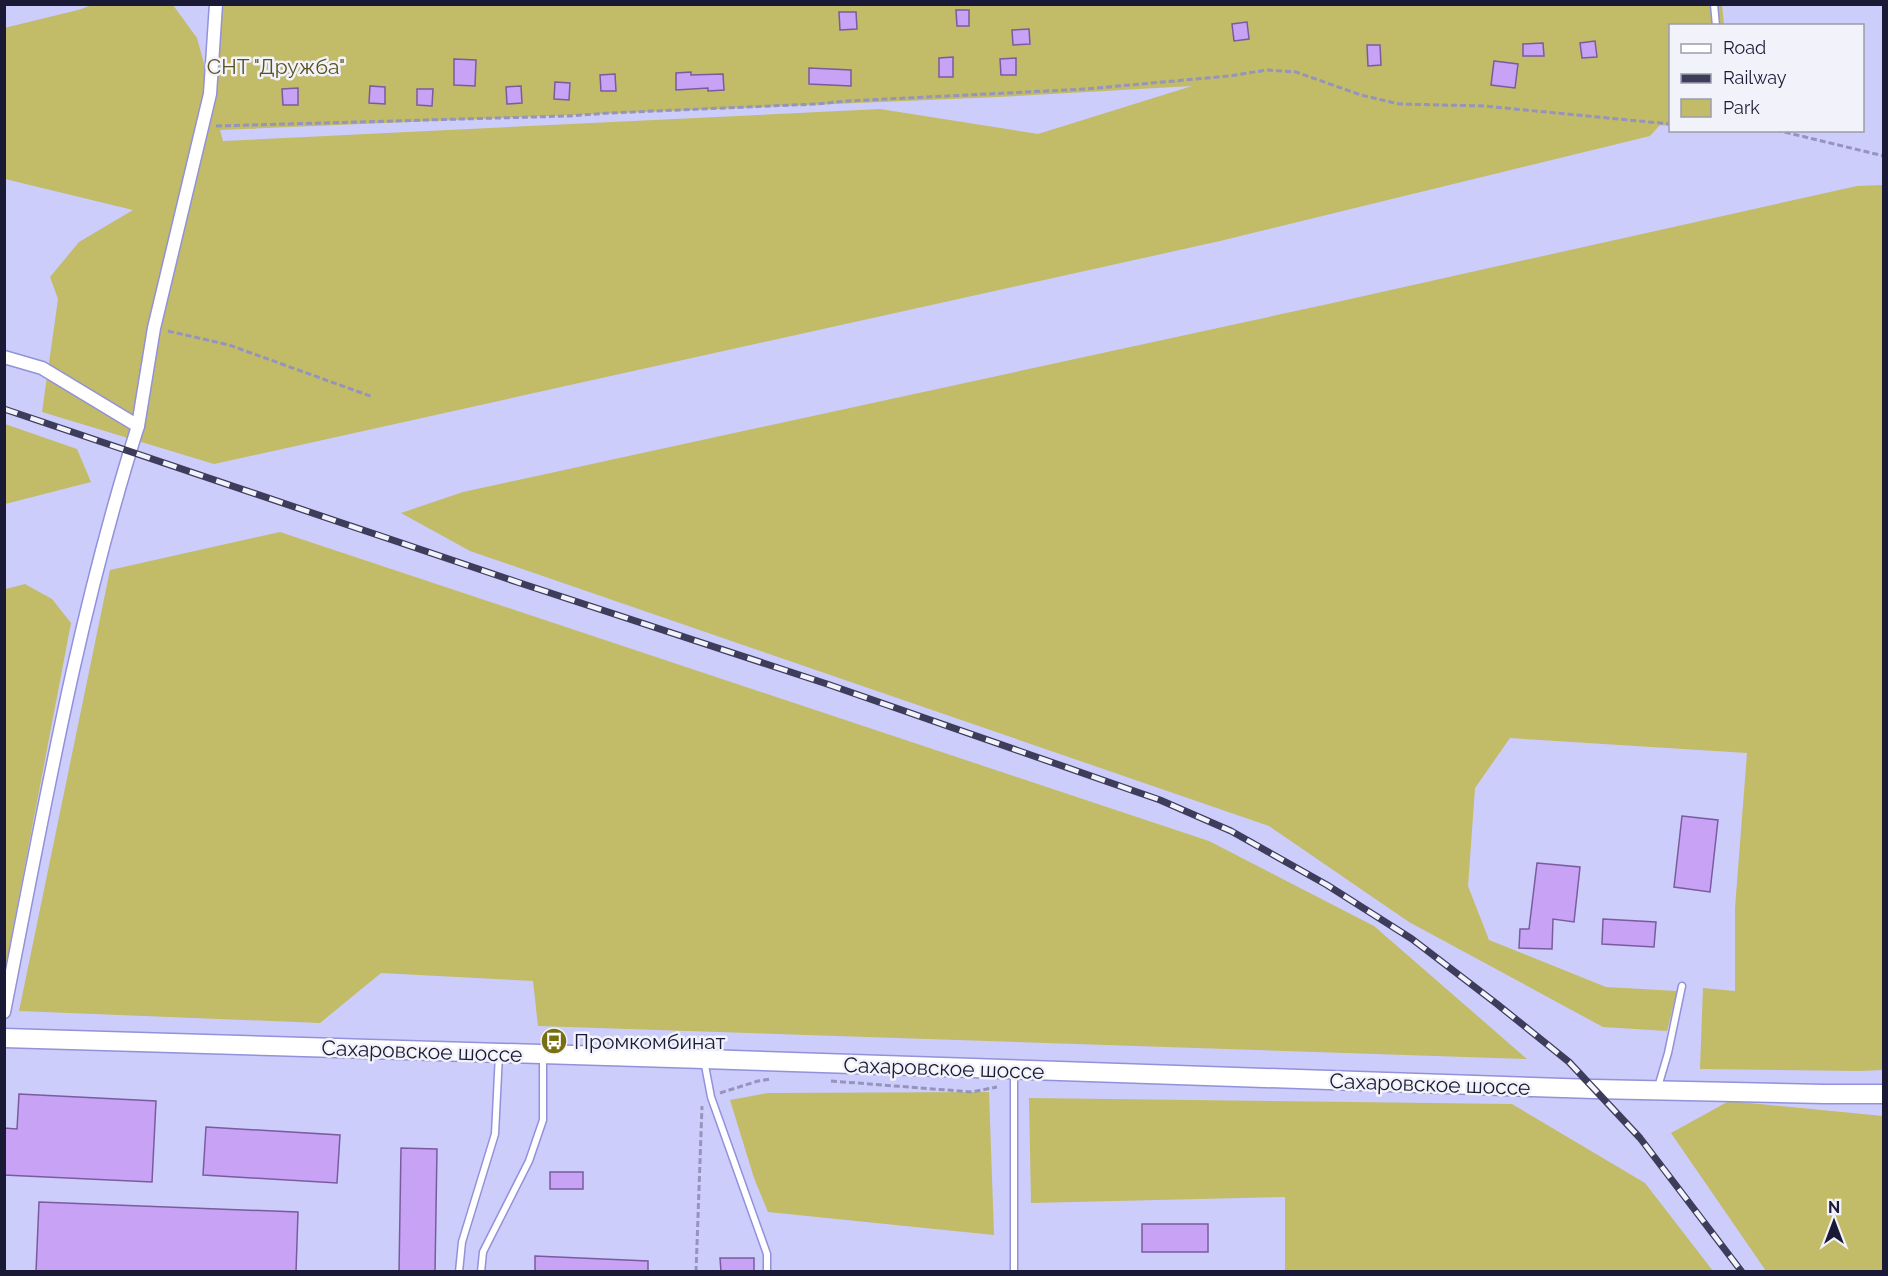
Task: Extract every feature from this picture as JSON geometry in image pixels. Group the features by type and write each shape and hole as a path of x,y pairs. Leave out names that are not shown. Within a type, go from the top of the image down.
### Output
{"main road":[{"name":"Сахаровское шоссе","path":"4,1038 704,1059 1014,1077 1884,1094"}],"street":[{"path":"4,1012 55,756 114,501 138,426 154,327 210,94 216,4"},
{"path":"4,357 42,368 138,426"}],"lane":[{"path":"1714,4 1716,24"},
{"path":"1657,1091 1668,1053 1682,986"},
{"path":"459,1272 462,1242 495,1134 499,1053"},
{"path":"481,1272 483,1252 529,1161 543,1120 543,1055"},
{"path":"704,1059 711,1096 767,1254 767,1272"},
{"path":"1014,1077 1014,1272"}],"path":[{"path":"202,126 568,117 609,113 816,104 1086,88 1229,76 1267,70 1296,72 1361,95 1399,104 1484,106 1669,124"},
{"path":"1784,132 1884,156"},
{"path":"154,327 229,345 373,397"},
{"path":"829,1080 838,1083 972,1092 1014,1077"},
{"path":"711,1096 758,1080 779,1079"},
{"path":"696,1272 702,1106"}],"green space":[{"name":"СНТ \"Дружба\"","path":"224,4 1722,4 1724,24 1669,24 1669,126 1660,125 1650,136 1220,241 214,464 42,412 58,299 50,277 79,242 133,210 5,179 4,28 92,5 173,5 197,38 208,78","holes":["1192,86 1038,134 880,109 223,141 220,130 999,97"]},
{"path":"1883,185 1883,1070 1700,1069 1703,988 1735,991 1735,908 1747,753 1510,738 1475,788 1468,886 1489,940 1606,987 1677,991 1667,1031 1603,1027 1409,922 1269,826 470,551 401,513 463,492 1328,304 1857,186"},
{"path":"5,424 77,449 91,482 5,504"},
{"path":"280,532 1209,841 1374,926 1527,1059 538,1026 533,981 381,973 320,1023 19,1011 110,570"},
{"path":"25,584 52,599 71,623 5,970 5,589"},
{"path":"989,1092 994,1235 768,1212 754,1178 730,1100 768,1093"},
{"path":"1029,1098 1512,1104 1645,1183 1713,1271 1285,1271 1285,1197 1031,1203"},
{"path":"1729,1101 1883,1116 1883,1271 1766,1271 1671,1133"}],"building":[{"path":"956,10 969,10 969,26 957,26"},
{"path":"839,12 856,12 857,29 840,30"},
{"path":"1247,22 1249,39 1234,41 1232,24"},
{"path":"1029,29 1030,44 1013,45 1012,30"},
{"path":"1595,41 1597,57 1582,58 1580,43"},
{"path":"1543,43 1544,56 1523,56 1523,44"},
{"path":"1367,45 1380,45 1381,65 1368,66"},
{"path":"953,57 953,77 939,77 939,58"},
{"path":"1016,58 1016,75 1001,75 1000,59"},
{"path":"454,59 476,60 475,86 454,85"},
{"path":"1494,61 1518,64 1515,88 1491,85"},
{"path":"809,68 851,70 851,86 809,84"},
{"path":"691,72 691,75 723,74 724,90 708,91 708,88 676,90 676,73"},
{"path":"615,74 616,91 601,91 600,75"},
{"path":"555,82 570,83 569,100 554,99"},
{"path":"370,86 385,87 385,104 369,103"},
{"path":"521,86 522,103 507,104 506,87"},
{"path":"298,88 298,105 283,105 282,89"},
{"path":"417,89 433,89 432,106 417,105"},
{"path":"1682,816 1718,820 1710,892 1674,887"},
{"path":"1537,863 1580,867 1574,922 1553,919 1552,949 1519,948 1520,929 1529,929"},
{"path":"1603,919 1656,922 1654,947 1602,944"},
{"path":"19,1094 156,1101 152,1182 4,1175 4,1128 17,1129"},
{"path":"206,1127 340,1135 337,1183 203,1175"},
{"path":"401,1148 437,1149 435,1272 399,1272"},
{"path":"550,1172 583,1172 583,1189 550,1189"},
{"path":"39,1202 298,1212 296,1272 36,1272"},
{"path":"1142,1224 1208,1224 1208,1252 1142,1252"},
{"path":"535,1256 648,1261 648,1272 535,1272"},
{"path":"720,1258 754,1258 754,1272 721,1272"}],"railway":[{"path":"4,409 827,684 1160,800 1231,831 1327,885 1412,939 1569,1062 1640,1138 1742,1272"}],"place":[{"name":"Промкомбинат","path":"554,1041"}]}
